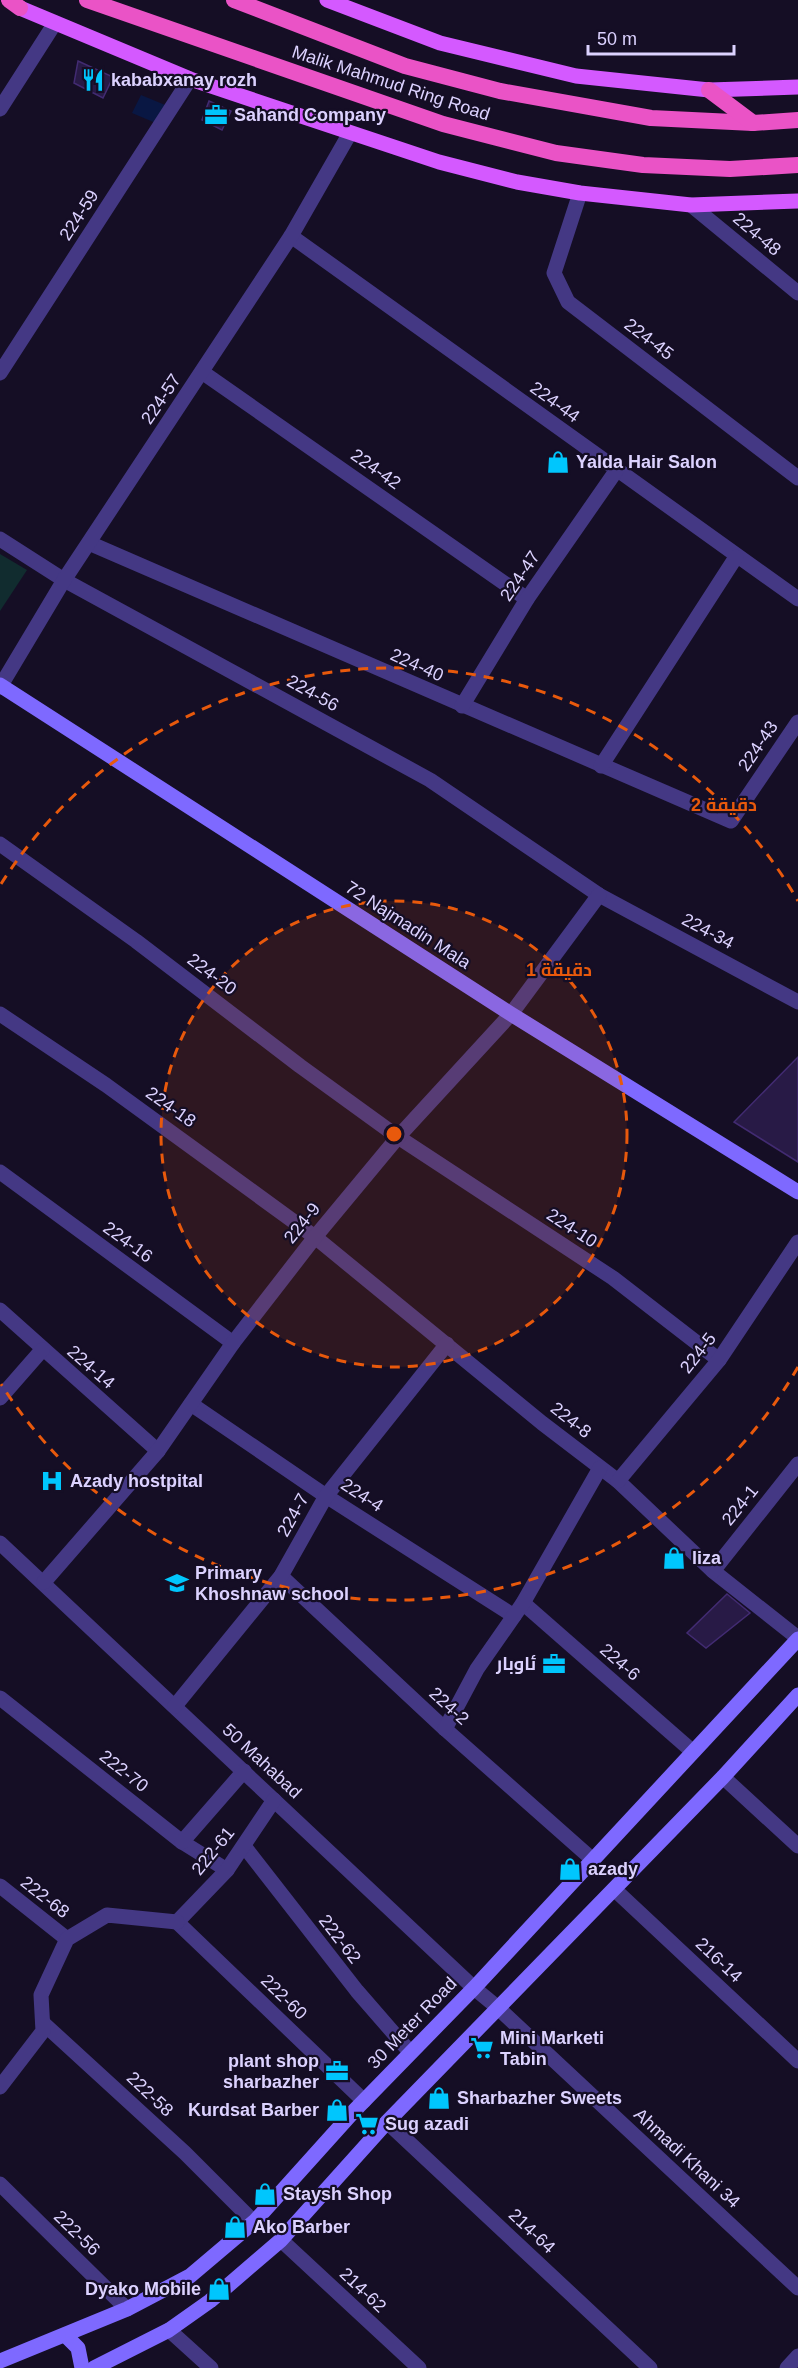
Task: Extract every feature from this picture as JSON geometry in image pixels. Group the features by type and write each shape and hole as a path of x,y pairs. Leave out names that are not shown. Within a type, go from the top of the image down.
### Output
{"highway":[{"name":"Malik Mahmud Ring Road","path":"87,0 443,124 556,153 654,166 730,169 798,165"},
{"name":"Malik Mahmud Ring Road","path":"234,0 405,66 500,91 651,118 753,123 798,120"},
{"path":"709,90 753,123"}],"main road":[{"path":"327,0 440,43 576,76 709,90 798,87"},
{"path":"0,2 14,4 190,79 439,162 517,182 580,193 691,205 798,201"},
{"name":"72 Najmadin Mala","path":"0,686 510,1014 798,1192"},
{"name":"30 Meter Road","path":"0,2361 127,2309 190,2276 254,2222 364,2101 474,1988 798,1639"},
{"path":"94,2368 169,2330 210,2301 281,2240 387,2122 723,1777 798,1695"},
{"path":"65,2335 78,2348 82,2368"}],"street":[{"path":"0,109 55,23"},
{"name":"224-59","path":"0,373 190,79"},
{"name":"224-57","path":"0,686 64,580 291,236 350,133"},
{"name":"224-45","path":"580,193 554,273 568,302 798,478"},
{"name":"224-48","path":"691,205 798,293"},
{"name":"224-44","path":"291,236 736,557 798,599"},
{"name":"224-42","path":"202,372 527,599"},
{"name":"224-47","path":"462,706 527,599 616,471"},
{"name":"224-56","path":"0,539 64,580 430,780 598,895"},
{"name":"224-40","path":"89,543 731,821"},
{"path":"601,766 736,557"},
{"name":"224-43","path":"731,821 798,722"},
{"name":"224-20","path":"0,844 136,941 300,1066 398,1137"},
{"name":"224-34","path":"598,895 798,1002"},
{"name":"224-9","path":"44,1582 158,1451 233,1343 315,1237 398,1137 510,1014 598,895"},
{"name":"224-18","path":"0,1014 115,1092 315,1237"},
{"name":"224-10","path":"398,1137 613,1278 719,1360"},
{"name":"224-16","path":"0,1172 233,1343"},
{"name":"224-8","path":"315,1237 618,1481 712,1571 798,1639"},
{"name":"224-5","path":"618,1481 719,1360 798,1242"},
{"name":"224-14","path":"0,1310 42,1350 158,1451"},
{"name":"224-7","path":"175,1706 281,1576 326,1496 447,1344"},
{"path":"0,1398 42,1350"},
{"name":"224-4","path":"190,1404 326,1496 514,1616"},
{"name":"224-1","path":"712,1571 798,1464"},
{"path":"445,1729 477,1669 522,1603 600,1468"},
{"name":"50 Mahabad","path":"0,1543 474,1988 497,2007"},
{"name":"224-2","path":"281,1576 445,1729 593,1860"},
{"name":"224-6","path":"522,1603 693,1751"},
{"name":"222-70","path":"0,1698 182,1842 227,1870"},
{"path":"182,1842 244,1771"},
{"path":"723,1777 798,1846"},
{"name":"222-61","path":"177,1922 227,1870 274,1800"},
{"name":"222-62","path":"244,1846 357,1991 410,2052"},
{"name":"222-68","path":"0,1886 67,1939"},
{"name":"216-14","path":"614,1889 798,2061"},
{"path":"3,2078 43,2031 41,1995 67,1939 107,1915 177,1922"},
{"name":"222-60","path":"177,1922 364,2101"},
{"name":"Ahmadi Khani 34","path":"497,2007 798,2288"},
{"name":"222-58","path":"43,2023 185,2153 254,2222"},
{"name":"214-64","path":"387,2122 650,2368"},
{"name":"222-56","path":"0,2184 127,2309"},
{"name":"214-62","path":"281,2240 418,2368"},
{"path":"169,2330 211,2368"},
{"path":"787,2368 798,2356"}],"green space":[{"path":"0,554 27,570 0,611"}],"water":[{"path":"141,95 170,107 158,124 132,113"}],"building":[{"name":"kababxanay rozh","path":"78,61 113,77 103,98 74,83"},
{"name":"Sahand Company","path":"209,101 231,111 222,130 202,120"},
{"path":"798,1057 798,1162 734,1122"},
{"path":"727,1594 750,1613 706,1648 687,1633"}],"place":[{"name":"kababxanay rozh","path":"93,80"},
{"name":"Sahand Company","path":"216,115"},
{"name":"Yalda Hair Salon","path":"558,462"},
{"name":"Azady hostpital","path":"52,1481"},
{"name":"liza","path":"674,1558"},
{"name":"Primary Khoshnaw school","path":"177,1583"},
{"name":"ئاوبار","path":"554,1664"},
{"name":"azady","path":"570,1869"},
{"name":"Mini Marketi Tabin","path":"482,2048"},
{"name":"plant shop sharbazher","path":"337,2071"},
{"name":"Sharbazher Sweets","path":"439,2098"},
{"name":"Kurdsat Barber","path":"337,2110"},
{"name":"Sug azadi","path":"367,2124"},
{"name":"Staysh Shop","path":"265,2194"},
{"name":"Ako Barber","path":"235,2227"},
{"name":"Dyako Mobile","path":"219,2289"}]}
